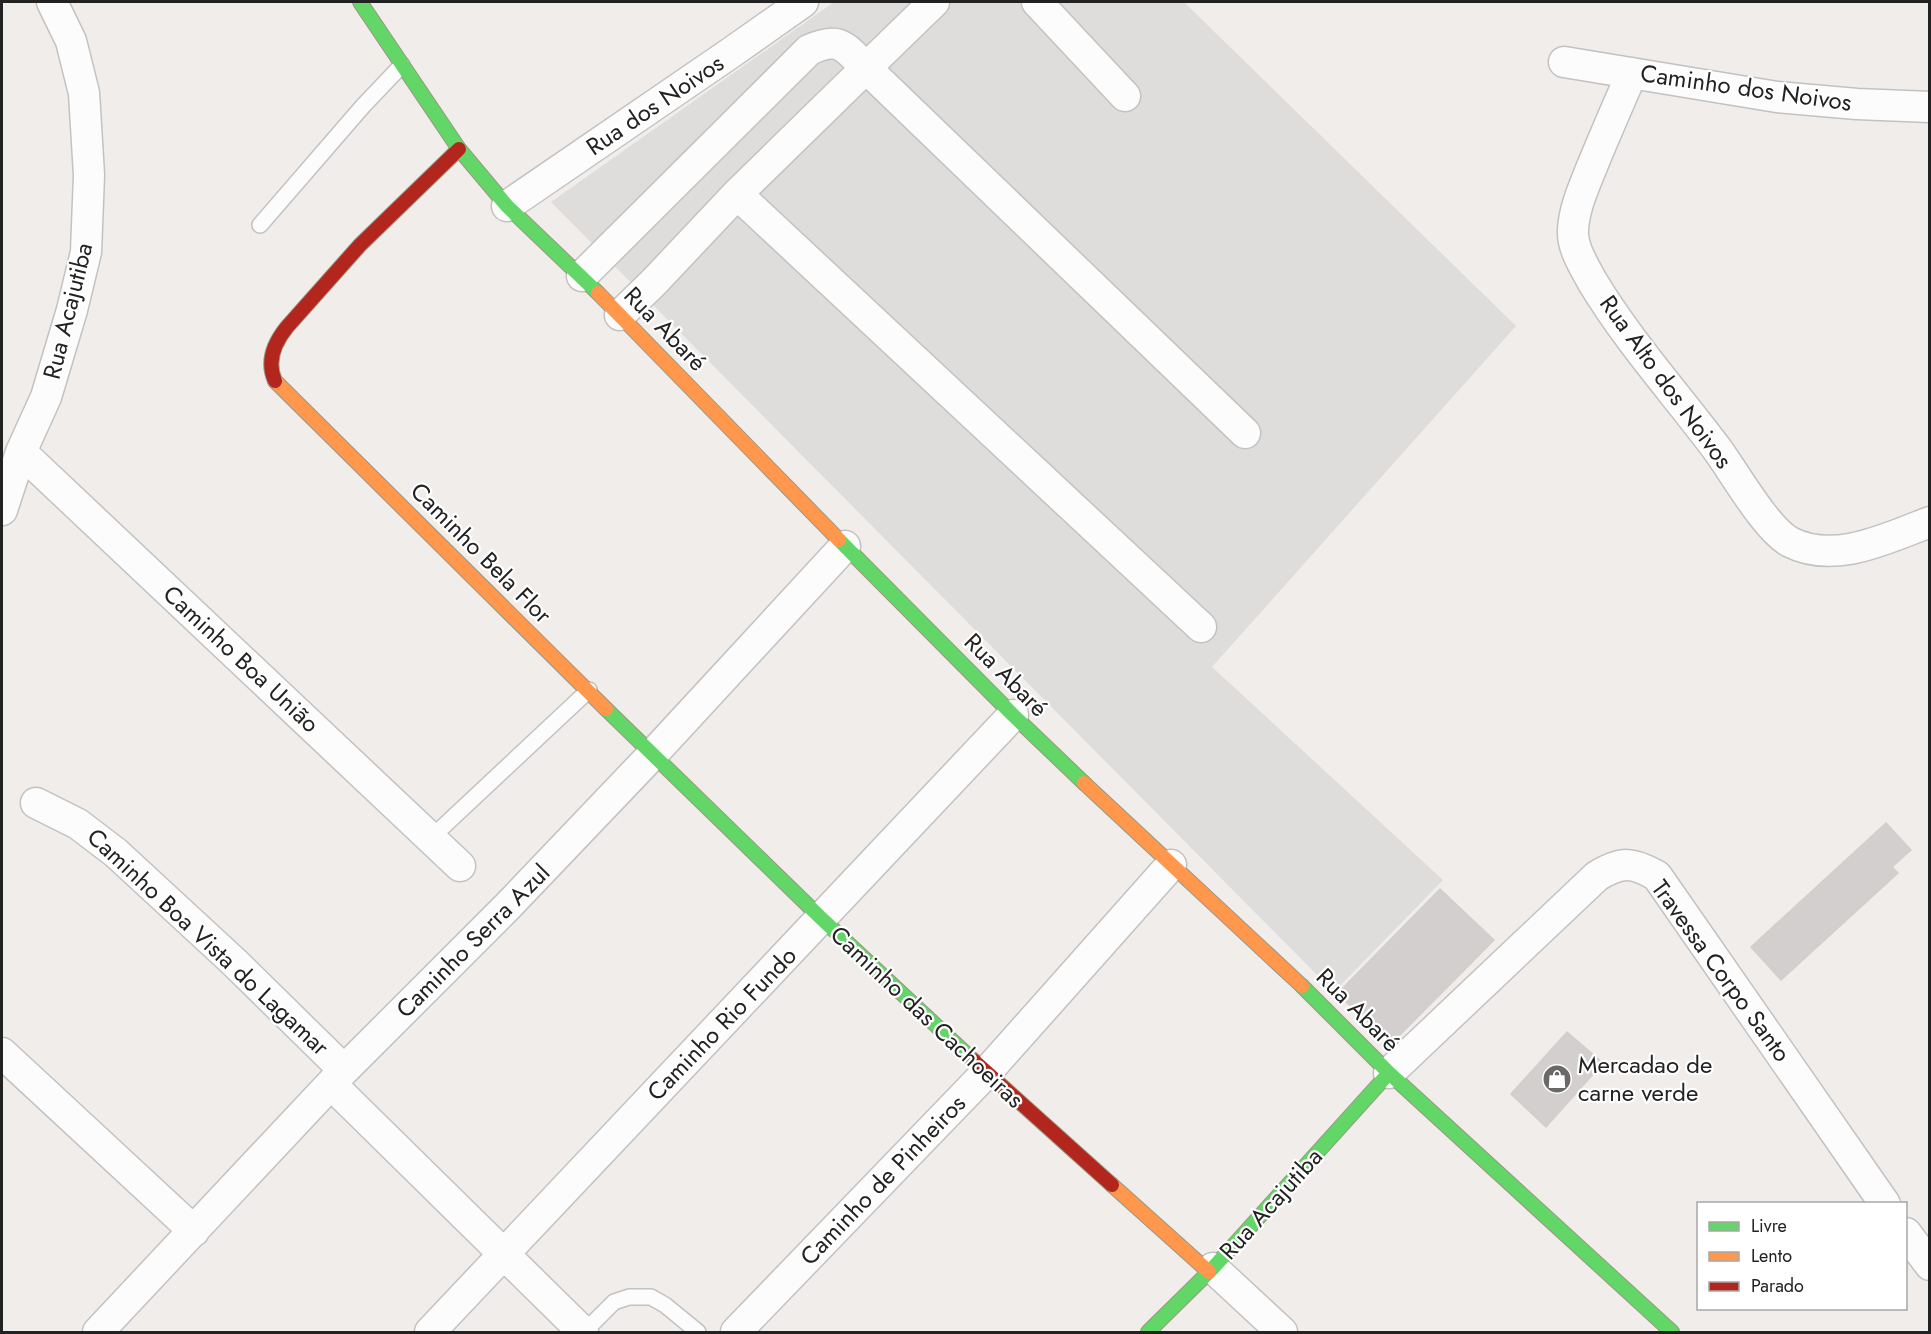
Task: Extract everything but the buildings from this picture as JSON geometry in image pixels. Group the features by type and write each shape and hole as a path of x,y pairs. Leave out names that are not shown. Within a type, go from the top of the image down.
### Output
{"street":[{"name":"Rua Acajutiba","path":"2,510 21,452 46,397 72,310 86,252 89,214 84,93 71,41 52,2"},
{"name":"Rua Abaré","path":"360,2 459,149 507,206 582,276 1013,715 1294,978 1389,1073 1672,1332"},
{"name":"Rua dos Noivos","path":"507,206 803,2"},
{"path":"620,315 737,194 934,2"},
{"path":"1036,2 1125,96"},
{"path":"582,276 809,50 832,42 848,50 1245,433"},
{"name":"Caminho dos Noivos","path":"1564,62 1777,97 1857,104 1929,106"},
{"name":"Rua Alto dos Noivos","path":"1632,73 1577,202 1573,231 1581,262 1608,307 1717,450 1764,516 1785,539 1798,545 1820,550 1850,549 1929,522"},
{"name":"Caminho Bela Flor","path":"459,149 361,243 309,302 277,342 270,362 272,377 277,385 653,754"},
{"path":"737,194 1201,627"},
{"name":"Caminho Boa União","path":"21,452 460,866"},
{"name":"Caminho Serra Azul","path":"98,1332 338,1077 507,908 845,546"},
{"name":"Caminho Rio Fundo","path":"430,1332 1013,715"},
{"name":"Caminho das Cachoeiras","path":"653,754 821,919 986,1073 1282,1332"},
{"name":"Caminho Boa Vista do Lagamar","path":"36,803 78,824 117,854 234,962 338,1077 504,1253 584,1332"},
{"name":"Caminho de Pinheiros","path":"736,1332 986,1073 1171,865"},
{"name":"Travessa Corpo Santo","path":"1389,1073 1597,876 1610,868 1626,865 1640,866 1658,876 1884,1202"},
{"path":"2,1053 194,1231"},
{"name":"Rua Acajutiba","path":"1148,1332 1211,1270 1389,1073"},
{"path":"1907,1236 1929,1265"}],"lane":[{"path":"260,225 363,106 402,65"},
{"path":"431,838 589,690"},
{"path":"584,1332 614,1302 629,1297 651,1297 665,1305 698,1332"}],"shaded area":[{"path":"834,2 1184,2 1516,326 1212,667 1443,880 1334,992 551,202"}],"traffic: fast":[{"path":"360,2 459,149 507,206 598,293"},
{"path":"839,540 1084,783"},
{"path":"606,709 822,919 973,1060"},
{"path":"1302,986 1389,1073 1672,1332"},
{"path":"1148,1332 1213,1268 1389,1073"}],"traffic: slow":[{"path":"598,293 839,540"},
{"path":"275,381 606,709"},
{"path":"1084,783 1302,986"},
{"path":"1112,1185 1209,1272"}],"traffic: jam":[{"path":"275,381 271,359 278,339 287,327 360,245 459,149"},
{"path":"973,1060 1112,1185"}],"place":[{"name":"Mercadao de carne verde","path":"1557,1079"}]}
